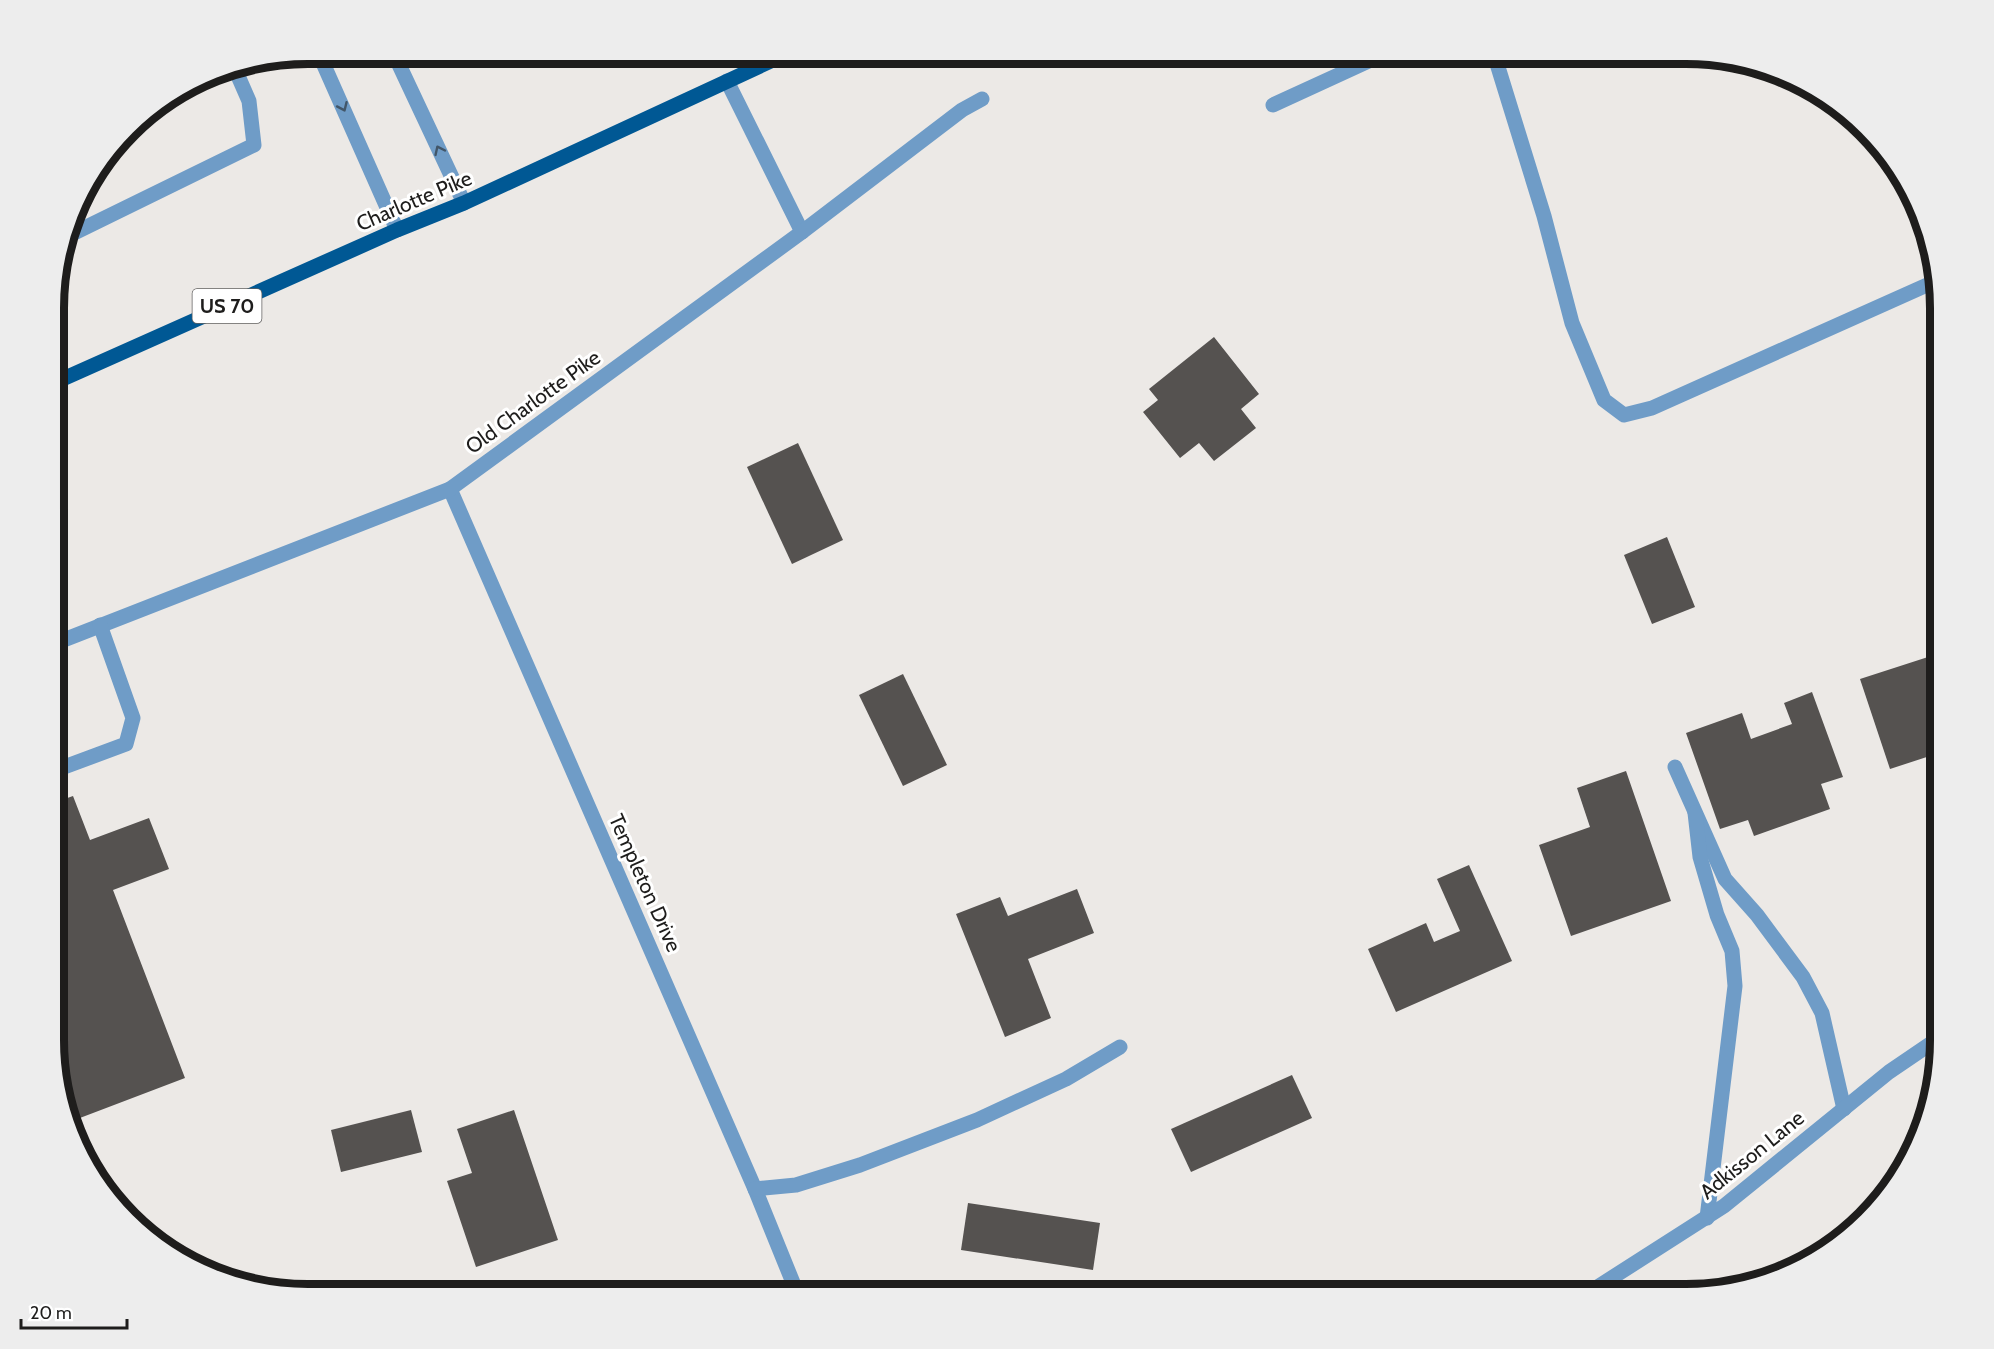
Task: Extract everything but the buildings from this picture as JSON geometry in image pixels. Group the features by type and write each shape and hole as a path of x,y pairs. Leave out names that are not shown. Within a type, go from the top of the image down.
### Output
{"main road":[{"name":"Charlotte Pike","path":"64,378 397,230 464,203 764,64"}],"street":[{"path":"323,64 397,230"},
{"path":"399,64 464,203"},
{"path":"1273,105 1362,64"},
{"path":"1497,64 1544,216 1572,323 1604,400 1624,415 1652,408 1928,285"},
{"path":"77,232 254,145 249,101 238,75"},
{"path":"727,81 802,232"},
{"name":"Old Charlotte Pike","path":"64,640 450,489 802,232 962,110 982,99"},
{"name":"Templeton Drive","path":"450,489 755,1189 794,1285"},
{"path":"64,768 126,744 133,718 100,626"},
{"path":"1675,767 1725,879 1757,915 1803,977 1822,1013 1844,1109"},
{"path":"1695,813 1700,856 1717,915 1732,951 1735,986 1707,1218"},
{"name":"Adkisson Lane","path":"1599,1285 1707,1218 1889,1072 1930,1045"},
{"path":"755,1189 796,1185 860,1165 966,1124 1066,1079 1120,1047"}]}
